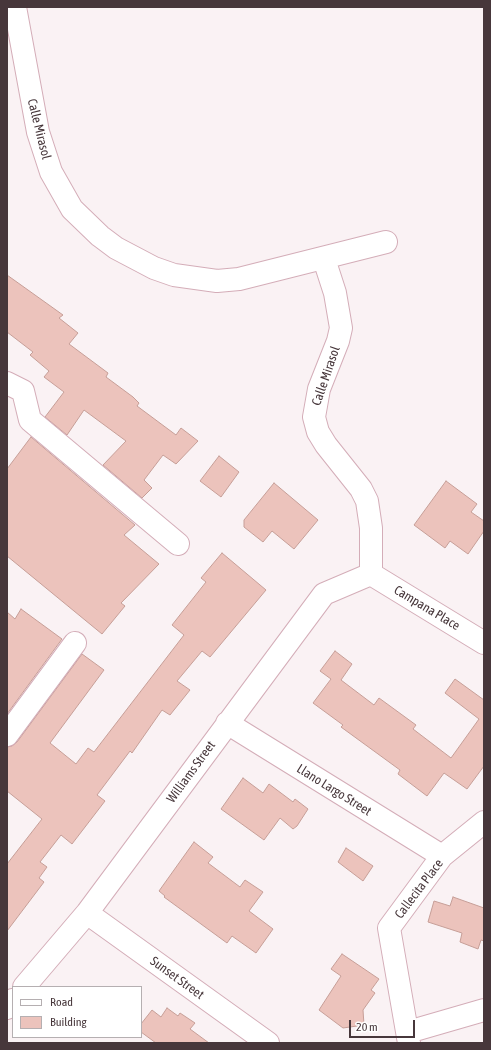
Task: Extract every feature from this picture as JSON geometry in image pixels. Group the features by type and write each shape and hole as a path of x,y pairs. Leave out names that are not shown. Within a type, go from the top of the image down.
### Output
{"street":[{"name":"Calle Mirasol","path":"15,7 38,132 44,154 60,190 72,209 100,236 116,248 154,268 174,275 217,281 239,279 324,259 386,242"},
{"name":"Calle Mirasol","path":"324,259 335,292 341,328 338,341 319,389 314,417 318,432 326,445 361,489 367,501 371,521 371,574"},
{"path":"7,383 23,391 30,420 178,544"},
{"name":"Campana Place","path":"371,574 484,643"},
{"name":"Williams Street","path":"25,986 87,914 324,594 371,574"},
{"path":"7,735 75,643"},
{"name":"Llano Largo Street","path":"227,723 442,856"},
{"name":"Callecita Place","path":"408,1038 389,928 442,856 484,822"},
{"name":"Sunset Street","path":"87,914 268,1043"},
{"path":"408,1038 484,1010"}],"building":[{"path":"7,275 63,315 59,318 78,333 69,344 108,373 106,377 133,397 139,403 137,406 176,435 181,428 198,441 176,464 163,455 144,480 152,488 142,498 103,465 126,441 84,410 67,435 45,417 64,392 44,377 49,371 30,355 33,352 7,332"},
{"path":"31,437 135,525 124,535 159,564 121,603 125,606 102,634 7,556 7,469"},
{"path":"219,456 239,472 221,497 200,481"},
{"path":"446,481 477,504 471,512 484,521 484,531 468,554 450,541 445,548 414,525"},
{"path":"274,483 318,520 294,549 272,531 263,542 244,527 244,520"},
{"path":"222,553 266,590 210,657 202,651 177,681 190,690 170,715 162,710 132,753 130,751 97,795 105,801 72,844 61,835 40,862 47,867 39,878 44,882 7,931 7,864 42,819 7,791 7,747 12,746 17,742 82,654 104,670 50,743 76,764 88,748 94,752 184,635 172,625 206,582 201,578"},
{"path":"21,609 62,639 7,714 7,612 15,619"},
{"path":"335,651 352,664 341,680 374,705 379,698 416,725 413,729 451,758 479,719 445,693 455,679 484,700 484,766 467,789 444,773 427,796 398,774 400,770 341,727 343,725 313,703 331,679 320,671"},
{"path":"243,778 263,793 269,784 293,802 295,799 308,809 297,826 293,829 280,818 264,840 221,809"},
{"path":"194,842 213,857 208,863 240,887 245,880 263,892 249,911 273,929 256,953 232,936 227,943 164,897 165,896 159,891"},
{"path":"346,848 373,866 363,881 338,862"},
{"path":"453,897 484,908 484,941 481,940 478,949 460,942 462,933 428,922 434,901 450,906"},
{"path":"342,954 379,979 371,990 375,993 363,1010 364,1025 343,1028 319,1010 341,976 331,969"},
{"path":"167,1008 178,1016 180,1013 195,1023 190,1029 209,1043 156,1043 142,1033 142,1023 152,1010 161,1017"}]}
